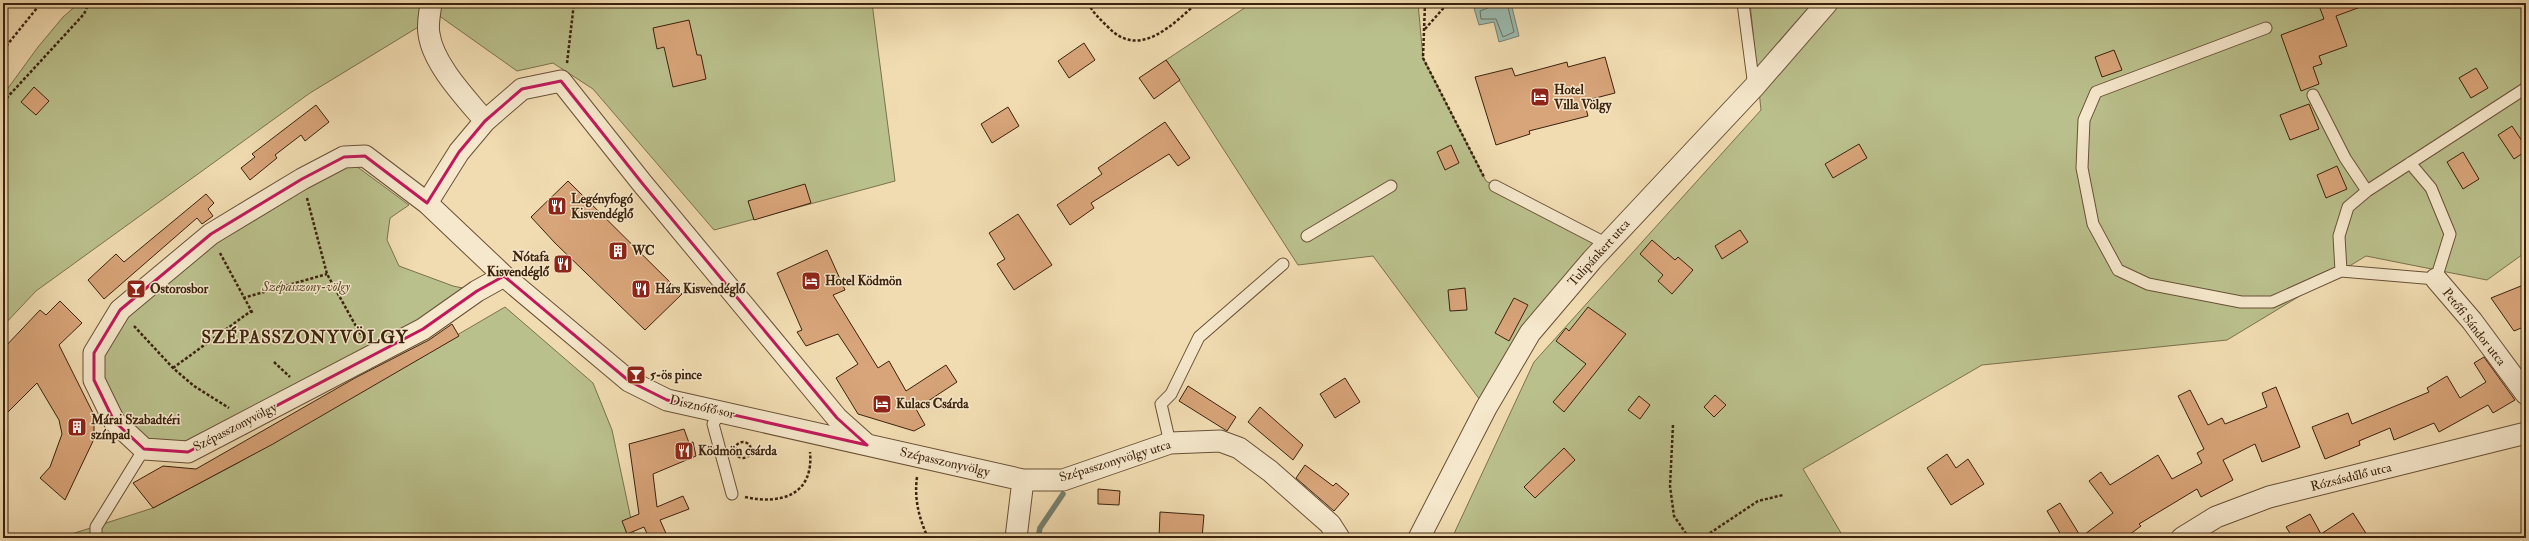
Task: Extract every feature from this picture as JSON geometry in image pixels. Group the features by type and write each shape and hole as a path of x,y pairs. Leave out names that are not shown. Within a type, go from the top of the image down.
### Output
{"street":[{"path":"431,3 429,33 433,49 454,83 484,120"},
{"name":"Tulipánkert utca","path":"1419,538 1486,408 1530,333 1607,244 1754,87 1827,3"},
{"path":"427,203 460,152 484,120 522,89 561,80 642,183 832,412 867,444"},
{"path":"144,449 114,421 94,380 94,352 120,310 211,234 302,179 344,157 366,156 427,203 504,276"},
{"name":"Disznófő sor","path":"504,276 629,381 667,400 867,444"},
{"name":"Szépasszonyvölgy","path":"144,449 188,452 423,330 477,291 504,276"},
{"name":"Petőfi Sándor utca","path":"2436,279 2472,321 2526,394"},
{"name":"Rózsásdűlő utca","path":"2182,538 2216,517 2269,497 2526,433"},
{"name":"Szépasszonyvölgy utca","path":"1023,480 1063,480 1170,443 1220,441 1239,448 1270,471 1330,524 1339,538"},
{"name":"Szépasszonyvölgy","path":"867,444 1023,480"},
{"path":"1016,538 1023,480"}],"lane":[{"path":"1743,3 1754,87"},
{"path":"2266,28 2096,92 2084,120 2082,168 2093,224 2118,270 2148,284 2241,302 2272,302 2341,271 2436,279 2450,234 2431,188 2410,163"},
{"path":"2341,271 2339,236 2348,207 2367,191 2526,88"},
{"path":"2313,95 2345,158 2367,191"},
{"path":"1307,236 1391,186"},
{"path":"1495,186 1607,244"},
{"path":"1170,443 1161,404 1171,394 1199,337 1283,264"},
{"path":"721,412 713,424 732,494"},
{"path":"96,538 96,527 144,449"}],"path":[{"path":"3,50 41,3"},
{"path":"3,102 84,14 89,3"},
{"path":"561,80 570,57 574,3"},
{"path":"1088,3 1094,13 1117,36 1134,42 1156,36 1197,3"},
{"path":"1425,3 1423,58 1486,181 1495,186"},
{"path":"1425,30 1448,3"},
{"path":"302,179 327,274 373,357"},
{"path":"173,368 252,312 243,298 211,234"},
{"path":"243,298 327,274"},
{"path":"120,310 173,368 194,386 248,420"},
{"path":"1673,425 1670,486 1674,516 1689,538 1704,537 1758,501 1783,495"},
{"path":"744,441 750,445 752,452 748,457 741,458 736,454 735,447 739,442 744,441"},
{"path":"732,494 762,501 791,496 807,480 811,462 810,450"},
{"path":"921,457 916,487 917,507 928,538"}],"highlighted area":[{"path":"561,81 642,183 837,418 867,445 667,400 629,381 504,276 477,291 423,329 188,452 144,449 114,421 94,380 94,353 120,310 211,234 302,179 344,157 365,156 427,203 459,152 485,121 522,89"}],"green space":[{"path":"79,3 872,3 895,181 714,230 593,89 553,63 517,71 438,15 310,93 36,291 3,326 3,95 38,47 63,17"},
{"path":"1252,3 1418,3 1423,58 1486,181 1607,244 1486,408 1373,256 1298,265 1166,60"},
{"path":"1750,3 2526,3 2526,252 2487,280 2366,256 2227,340 1982,365 1803,469 1844,538 1452,538 1534,362 1761,110"},
{"name":"Szépasszony-völgy","path":"344,157 409,205 390,218 387,240 399,266 453,286 477,291 188,452 144,449 114,421 94,353 120,310 263,203"},
{"path":"505,307 593,383 612,430 635,538 59,538 153,508 238,463"}],"water":[{"path":"1486,3 1511,3 1519,36 1499,42 1494,22 1479,25 1474,8 1486,5"}],"building":[{"path":"2318,3 2366,5 2336,16 2347,46 2319,56 2322,64 2313,67 2319,84 2301,91 2281,35 2324,19"},
{"path":"689,20 697,55 701,55 706,79 673,87 664,47 657,49 653,28"},
{"path":"1084,43 1095,60 1069,78 1058,61"},
{"path":"2114,50 2122,70 2102,77 2095,57"},
{"name":"Hotel Villa Völgy","path":"1605,57 1615,93 1584,101 1588,116 1529,131 1530,134 1496,145 1475,77 1512,68 1515,76 1567,62 1568,67"},
{"path":"1166,60 1180,80 1154,99 1139,78"},
{"path":"2476,68 2488,88 2471,98 2459,78"},
{"path":"34,87 49,101 36,115 21,102"},
{"path":"2309,104 2319,129 2290,140 2280,115"},
{"path":"316,105 329,122 305,141 301,135 275,155 277,158 250,180 241,168 255,157 252,154"},
{"path":"1008,107 1019,126 992,143 981,124"},
{"path":"1165,122 1190,158 1178,166 1169,154 1091,203 1094,208 1070,225 1057,205 1102,174 1098,168"},
{"path":"2512,126 2526,147 2526,151 2514,159 2498,135"},
{"path":"1859,144 1867,158 1833,178 1825,164"},
{"path":"1451,145 1459,163 1445,170 1437,152"},
{"path":"2463,152 2479,179 2463,189 2447,162"},
{"path":"2337,166 2347,189 2326,198 2317,175"},
{"path":"568,181 682,294 645,330 555,243 531,217"},
{"path":"805,184 811,203 754,220 748,201"},
{"path":"206,194 214,203 208,209 213,216 202,224 197,218 104,299 88,280 116,254 124,262"},
{"path":"1018,214 1052,265 1014,290 997,264 1005,259 989,233"},
{"path":"1740,230 1748,242 1722,259 1715,246"},
{"path":"1652,240 1675,260 1678,257 1693,270 1672,294 1658,281 1663,275 1640,254"},
{"path":"827,250 845,290 833,295 878,368 889,361 906,391 946,365 957,382 916,409 925,425 914,431 858,414 836,378 858,364 838,334 806,346 797,332 802,330 777,273"},
{"path":"2526,284 2526,326 2514,331 2491,298"},
{"path":"1465,288 1467,310 1450,311 1448,290"},
{"path":"1514,298 1528,305 1509,341 1495,333"},
{"path":"60,301 82,323 59,345 94,415 94,439 65,500 40,478 50,467 62,434 59,420 37,383 3,417 3,349 40,310 46,315"},
{"path":"1588,307 1626,334 1564,412 1553,402 1586,364 1556,341 1566,328 1569,331"},
{"path":"452,324 459,336 273,444 153,508 133,483 163,466 196,469 355,378 429,340"},
{"path":"2484,357 2515,400 2493,413 2488,405 2439,432 2434,423 2394,440 2390,428 2359,441 2360,445 2325,459 2312,427 2348,413 2352,424 2429,392 2427,388 2447,376 2460,398 2486,382 2474,363"},
{"path":"1345,378 1360,402 1335,418 1320,394"},
{"path":"1188,386 1236,417 1227,431 1179,401"},
{"path":"2276,387 2300,447 2262,462 2255,444 2223,460 2233,480 2201,497 2197,489 2139,524 2141,526 2125,538 2063,538 2047,511 2060,503 2081,537 2113,513 2089,481 2101,472 2110,485 2158,455 2172,479 2202,463 2197,453 2204,449 2178,396 2190,390 2208,425 2222,418 2225,424 2267,407 2262,393"},
{"path":"1715,395 1726,405 1714,417 1704,407"},
{"path":"1639,396 1650,405 1640,419 1628,410"},
{"path":"1260,407 1303,445 1293,460 1248,422"},
{"path":"684,429 689,443 693,442 696,456 653,474 657,507 683,496 689,509 660,520 668,538 649,538 644,527 627,534 622,521 639,514 629,444"},
{"path":"1564,448 1575,460 1535,498 1524,487"},
{"path":"1947,454 1956,468 1968,459 1984,484 1951,505 1927,468"},
{"path":"1305,465 1333,486 1336,483 1349,494 1334,511 1296,478"},
{"path":"1098,489 1120,491 1119,505 1098,504"},
{"path":"1160,512 1204,515 1202,538 1159,538"},
{"path":"2353,513 2369,538 2293,538 2286,527 2310,514 2321,534"}],"waterway":[{"path":"1038,538 1040,528 1063,494"}],"place":[{"name":"Hotel Villa Völgy","path":"1540,97"},
{"name":"Legényfogó Kisvendéglő","path":"557,206"},
{"name":"WC","path":"618,251"},
{"name":"Nótafa Kisvendéglő","path":"563,264"},
{"name":"Hotel Ködmön","path":"811,281"},
{"name":"Ostorosbor","path":"136,289"},
{"name":"Hárs Kisvendéglő","path":"641,289"},
{"name":"5-ös pince","path":"636,375"},
{"name":"Kulacs Csárda","path":"882,404"},
{"name":"Márai Szabadtéri színpad","path":"77,427"},
{"name":"Ködmön csárda","path":"684,451"}],"district":[{"name":"SZÉPASSZONYVÖLGY","path":"305,337"}]}
